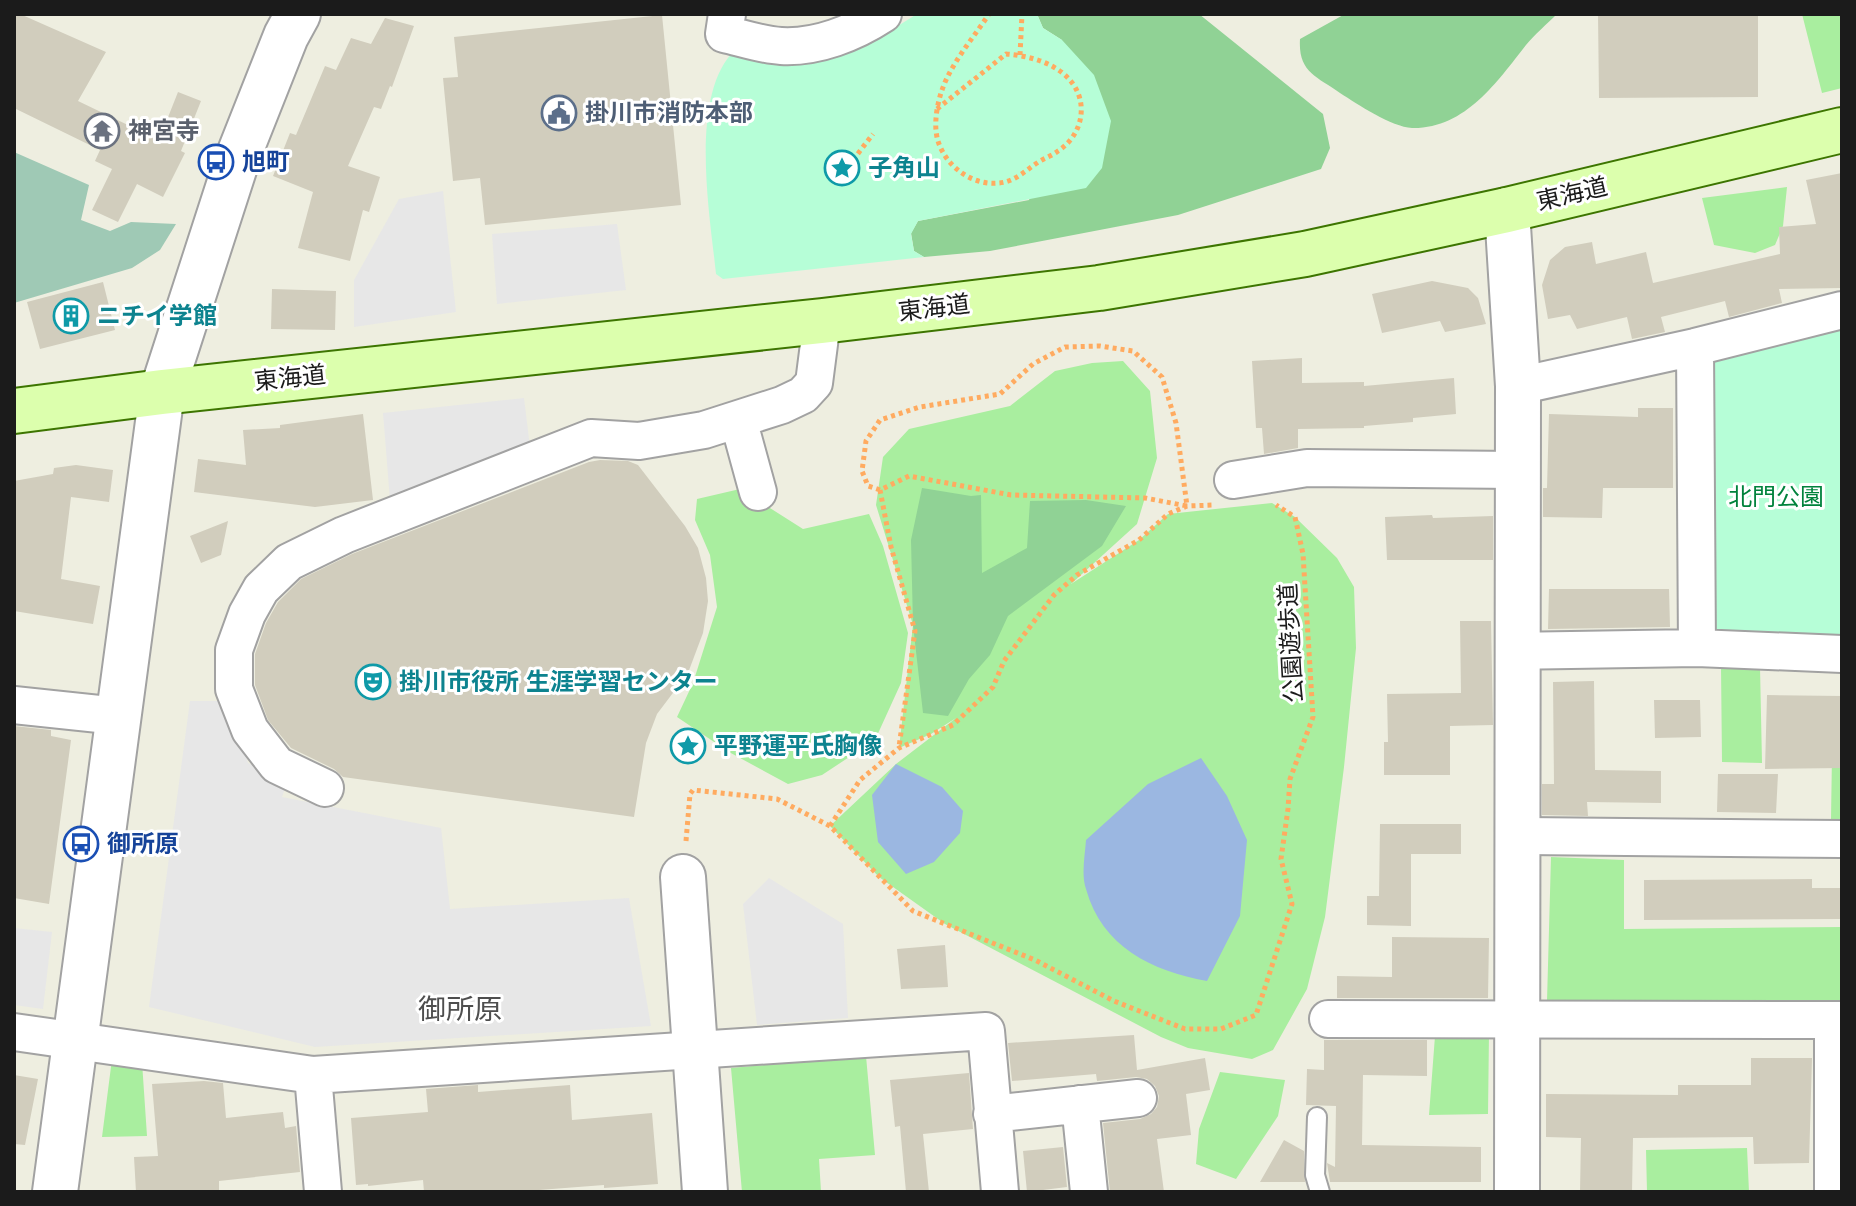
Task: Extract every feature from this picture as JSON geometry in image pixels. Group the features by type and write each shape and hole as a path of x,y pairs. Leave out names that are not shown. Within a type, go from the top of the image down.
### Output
{"main road":[{"name":"東海道","path":"14,411 1099,288 1305,254 1507,210 1842,130"}],"street":[{"path":"55,1192 162,392 238,157 286,36 298,14"},
{"path":"727,14 724,34 780,46 836,37 883,14"},
{"path":"1507,210 1518,386 1517,1192"},
{"path":"1518,386 1695,347 1842,310"},
{"path":"325,788 277,765 250,730 234,689 234,650 247,614 261,589 289,562 344,535 591,438 639,441 704,430 782,405 803,395 814,383 822,321"},
{"path":"1695,347 1697,648"},
{"path":"738,419 758,492"},
{"path":"1224,492 1307,468 1517,470"},
{"path":"1516,651 1697,648 1842,654"},
{"path":"14,705 118,716"},
{"path":"1517,836 1842,839"},
{"path":"683,877 705,1192"},
{"path":"1328,1019 1838,1020 1833,1192"},
{"path":"14,1032 313,1075 986,1031 1000,1192"},
{"path":"313,1075 323,1192"},
{"path":"992,1114 1138,1098"},
{"path":"1080,1104 1089,1192"}],"lane":[{"path":"1317,1117 1315,1175 1320,1192"}],"path":[{"path":"937,109 1006,54 1020,55 1062,70 1080,97 1082,112 1079,126 1059,151 1012,180 979,183 948,160 938,141 937,109 948,75 989,14"},
{"path":"1020,55 1022,14"},
{"path":"853,160 873,134"},
{"path":"1100,346 1133,351 1162,377 1176,423 1187,506 1145,498 1011,495 909,476 880,490 868,486 862,471 866,441 880,420 920,407 1000,394 1033,364 1065,347 1100,346"},
{"path":"880,490 891,547 915,631 899,748"},
{"path":"830,826 860,780 899,748 953,725 993,687 1004,661 1054,595 1077,575 1139,540 1168,514 1224,492"},
{"name":"公園遊歩道","path":"683,877 690,794 693,790 777,799 830,826 913,911 1035,960 1114,1001 1185,1029 1221,1029 1256,1015 1292,904 1281,859 1290,779 1313,717 1303,554 1295,517 1272,503"}],"green space":[{"path":"917,14 1037,14 1043,28 1062,40 1094,75 1111,121 1102,168 1086,188 918,221 911,234 914,251 924,257 723,279 716,274 707,188 707,124 712,94 721,69 736,49 845,51 885,34"},
{"path":"1037,14 1199,14 1323,114 1330,148 1321,169 1178,215 990,251 924,257 914,251 911,233 918,221 1029,200 1062,40 1043,28"},
{"path":"1345,14 1557,14 1478,101 1448,121 1412,128 1395,124 1365,109 1316,77 1305,66 1300,39"},
{"path":"1802,14 1842,14 1842,88 1822,93"},
{"path":"14,152 89,185 81,220 110,231 131,222 176,224 160,250 132,268 14,303"},
{"path":"1787,187 1783,226 1775,245 1755,253 1714,245 1702,198"},
{"name":"北門公園","path":"1842,327 1842,641 1718,640 1708,630 1712,365 1718,357"},
{"path":"1123,361 1150,391 1157,458 1137,524 1071,584 1139,540 1168,514 1272,503 1295,517 1337,558 1354,587 1356,648 1325,917 1307,989 1273,1050 1252,1059 1188,1048 1161,1037 945,924 879,877 830,826 896,764 956,718 931,734 899,748 913,625 876,505 883,457 909,429 1010,406 1055,371 1092,363"},
{"path":"922,488 981,495 982,573 1027,548 1030,501 1086,500 1126,506 1102,546 1008,616 990,655 969,679 948,716 923,713 913,625 911,540"},
{"path":"740,489 803,529 869,514 883,546 908,633 901,683 875,740 822,775 788,784 729,752 677,717 693,683 717,607 710,555 695,520 697,499"},
{"path":"1721,666 1760,667 1762,763 1722,762"},
{"path":"1832,754 1842,754 1842,819 1831,819"},
{"path":"1551,857 1624,860 1624,929 1842,927 1842,1006 1547,1001"},
{"path":"1489,1032 1488,1114 1429,1115 1435,1036"},
{"path":"866,1056 875,1155 819,1159 821,1192 742,1192 731,1068"},
{"path":"112,1059 142,1062 147,1136 102,1137"},
{"path":"1220,1072 1285,1080 1278,1116 1236,1179 1196,1164 1199,1129"},
{"path":"1747,1148 1749,1192 1647,1192 1646,1150"}],"shaded area":[{"path":"443,191 456,312 354,327 354,280 399,199"},
{"path":"617,224 626,290 497,304 492,234"},
{"path":"524,398 530,447 390,500 383,413"},
{"path":"190,701 230,701 248,763 288,780 282,797 441,828 450,909 629,898 651,1026 315,1047 149,1007"},
{"path":"769,878 843,924 848,1018 757,1025 743,904"},
{"path":"14,928 52,932 43,1009 14,1005"}],"water":[{"path":"1201,758 1227,796 1247,840 1240,916 1207,981 1149,963 1117,941 1094,909 1084,871 1086,840 1148,784"},
{"path":"896,764 942,787 963,811 960,833 934,862 906,874 878,842 872,795"}],"building":[{"name":"神宮寺","path":"14,14 106,52 78,101 159,140 178,92 201,101 181,151 185,153 163,197 137,184 118,222 92,210 112,169 95,161 100,150 14,108"},
{"path":"1598,14 1758,14 1758,97 1599,98"},
{"name":"掛川市消防本部","path":"662,15 681,205 485,225 480,178 453,181 443,78 458,77 454,37"},
{"path":"385,18 414,26 392,87 381,109 374,107 348,166 380,177 369,212 363,210 350,261 298,248 313,192 273,176 290,133 296,135 325,66 336,70 351,38 371,44"},
{"path":"1842,173 1842,288 1779,289 1782,303 1729,317 1725,301 1661,317 1665,332 1632,339 1627,317 1577,329 1570,315 1548,319 1542,285 1550,260 1565,247 1592,242 1596,264 1646,252 1653,283 1780,254 1779,227 1816,224 1806,180"},
{"path":"1432,281 1468,288 1478,298 1486,324 1445,332 1440,321 1382,333 1372,294"},
{"name":"ニチイ学館","path":"103,282 115,330 40,349 27,302"},
{"path":"272,289 336,291 335,330 271,329"},
{"path":"1302,358 1302,383 1364,382 1364,386 1454,378 1456,414 1413,418 1413,422 1364,428 1298,429 1298,448 1264,454 1262,428 1256,428 1252,361"},
{"path":"1638,408 1673,408 1673,488 1603,488 1602,518 1543,517 1549,414 1638,417"},
{"path":"363,414 373,500 315,507 194,492 198,459 246,465 243,430 280,428 280,425"},
{"name":"掛川市役所 生涯学習センター","path":"600,460 628,461 638,465 685,526 698,548 706,578 708,601 703,633 688,673 657,714 646,743 634,817 343,777 334,769 291,748 268,720 255,685 255,654 266,623 278,602 301,579 352,554"},
{"path":"76,465 113,470 109,502 71,497 61,579 100,586 93,624 14,611 14,481 53,474 54,468"},
{"path":"1432,515 1433,518 1493,516 1493,560 1387,560 1385,517"},
{"path":"228,521 221,555 201,563 190,536"},
{"path":"1549,589 1669,589 1670,627 1548,629"},
{"path":"1460,621 1491,621 1493,725 1450,726 1450,775 1384,775 1384,742 1388,742 1387,694 1461,693"},
{"path":"1594,681 1595,770 1661,771 1661,803 1587,802 1588,816 1542,815 1542,784 1554,784 1553,682"},
{"path":"1767,695 1842,696 1842,768 1765,769"},
{"path":"1654,700 1700,700 1701,737 1655,738"},
{"path":"14,726 51,730 51,736 71,740 49,904 14,898"},
{"path":"1718,774 1778,774 1776,813 1717,812"},
{"path":"1380,824 1461,824 1461,854 1411,854 1411,926 1367,925 1367,896 1379,896"},
{"path":"1812,879 1812,888 1842,888 1842,919 1644,920 1644,880"},
{"path":"1392,937 1489,938 1488,998 1337,998 1337,976 1392,977"},
{"path":"945,945 948,987 901,989 897,949"},
{"path":"1134,1035 1137,1070 1205,1058 1210,1090 1186,1094 1191,1135 1157,1139 1164,1192 1110,1192 1103,1123 1140,1119 1151,1114 1157,1107 1159,1096 1155,1086 1147,1079 1136,1077 1097,1081 1096,1074 1012,1081 1008,1043"},
{"path":"1324,1040 1427,1040 1427,1076 1363,1075 1362,1145 1481,1147 1481,1182 1330,1182 1327,1163 1335,1167 1336,1106 1306,1105 1307,1069 1324,1070"},
{"path":"1751,1058 1812,1058 1809,1163 1754,1164 1753,1137 1633,1138 1632,1192 1580,1192 1581,1138 1546,1137 1546,1094 1678,1095 1678,1085 1751,1085"},
{"path":"969,1073 973,1129 923,1134 929,1192 906,1192 900,1126 895,1127 890,1080"},
{"path":"14,1075 38,1079 25,1145 14,1144"},
{"path":"223,1083 226,1118 283,1112 285,1128 296,1126 300,1172 219,1181 219,1192 136,1192 134,1157 158,1156 152,1084"},
{"path":"478,1085 478,1092 570,1085 572,1120 652,1113 658,1184 513,1192 424,1192 423,1180 356,1185 351,1118 428,1112 426,1089"},
{"path":"1284,1140 1304,1151 1305,1182 1260,1182"},
{"path":"1063,1147 1067,1187 1027,1192 1023,1151"}],"place":[{"name":"掛川市消防本部","path":"559,113"},
{"name":"神宮寺","path":"102,131"},
{"name":"旭町","path":"216,162"},
{"name":"子角山","path":"842,168"},
{"name":"ニチイ学館","path":"71,316"},
{"name":"掛川市役所 生涯学習センター","path":"373,682"},
{"name":"平野運平氏胸像","path":"688,746"},
{"name":"御所原","path":"81,844"}],"district":[{"name":"御所原","path":"460,1009"}]}
